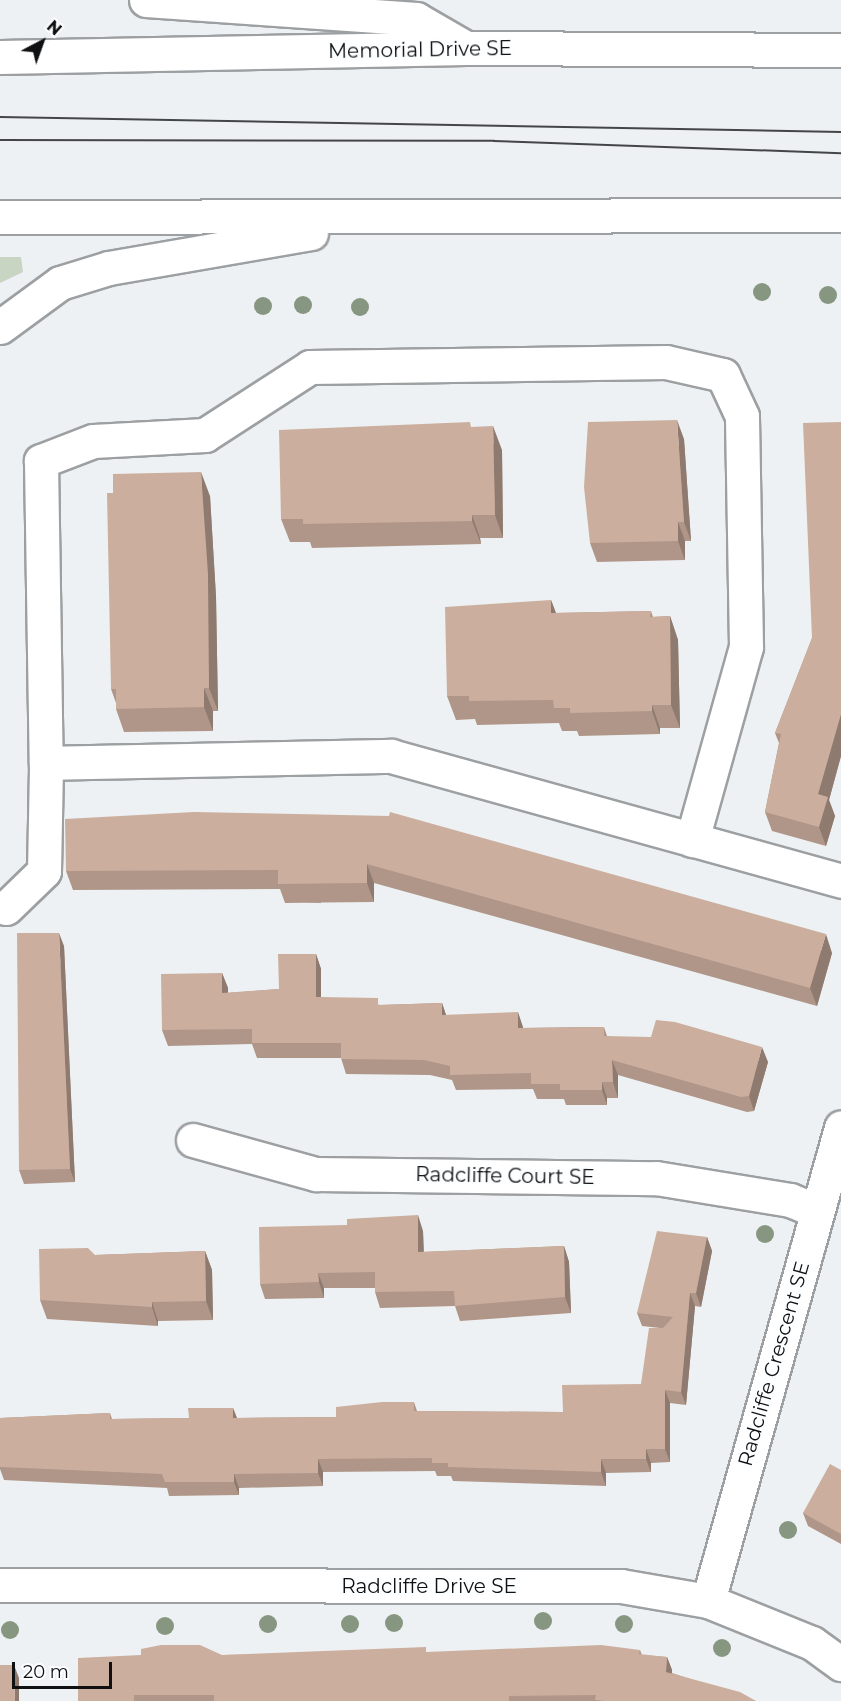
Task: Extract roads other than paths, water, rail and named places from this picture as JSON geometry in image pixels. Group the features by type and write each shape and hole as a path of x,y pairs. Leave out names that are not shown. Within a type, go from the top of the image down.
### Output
{"main road":[{"path":"146,0 416,19 466,48"},
{"name":"Memorial Drive SE","path":"0,57 466,48 841,50"},
{"path":"0,217 841,215"},
{"path":"0,327 60,283 109,268 399,217"},
{"path":"6,908 44,872 46,763 41,460 93,441 206,435 310,367 666,362 723,375 742,416 746,647 692,840"},
{"path":"46,763 391,756 841,881"},
{"name":"Radcliffe Crescent SE","path":"708,1601 841,1127"},
{"name":"Radcliffe Court SE","path":"193,1140 316,1174 656,1178 790,1200 817,1211"},
{"name":"Radcliffe Drive SE","path":"0,1585 621,1586 708,1601 812,1643 841,1664"}],"tram line":[{"path":"0,117 841,132"},
{"path":"0,140 494,141 841,153"}]}
